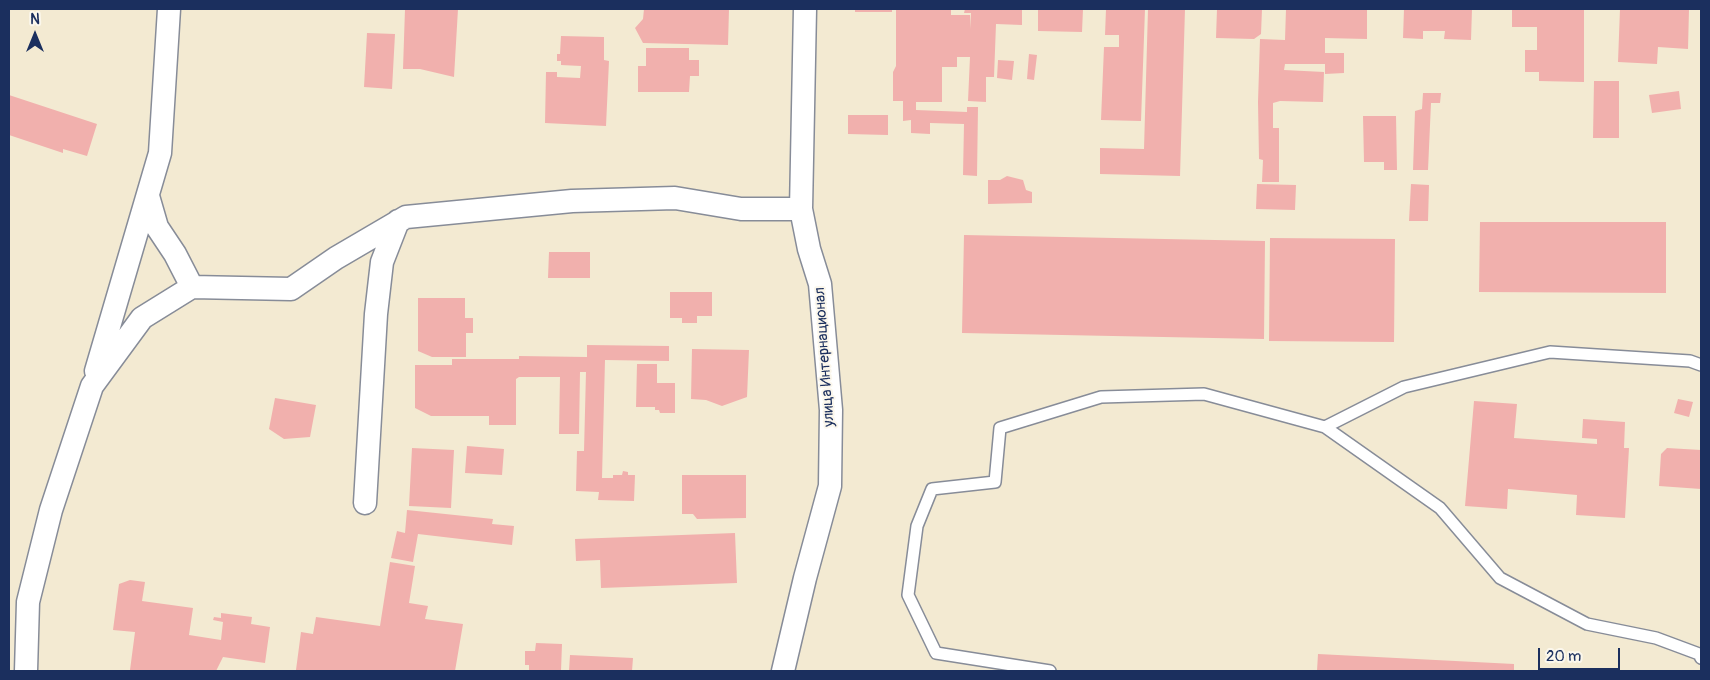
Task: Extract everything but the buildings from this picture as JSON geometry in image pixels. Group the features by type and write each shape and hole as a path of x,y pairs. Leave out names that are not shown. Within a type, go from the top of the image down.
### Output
{"street":[{"path":"26,671 28,602 50,510 92,386 160,153 168,9"},
{"name":"улица Интернационал","path":"783,671 805,578 830,486 830,410 820,284 809,249 801,209 805,9"},
{"path":"148,196 157,226 175,254 192,287"},
{"path":"92,386 142,318 192,287 291,288 336,258 406,217 572,201 675,198 741,209 801,209"},
{"path":"365,503 376,314 382,262 398,221"}],"lane":[{"path":"1325,427 1404,387 1550,352 1690,360 1701,365"},
{"path":"1050,671 936,653 908,595 917,526 932,489 995,482 1000,428 1101,396 1204,394 1325,427 1440,508 1500,578 1587,624 1656,638 1699,654 1701,658"}]}
